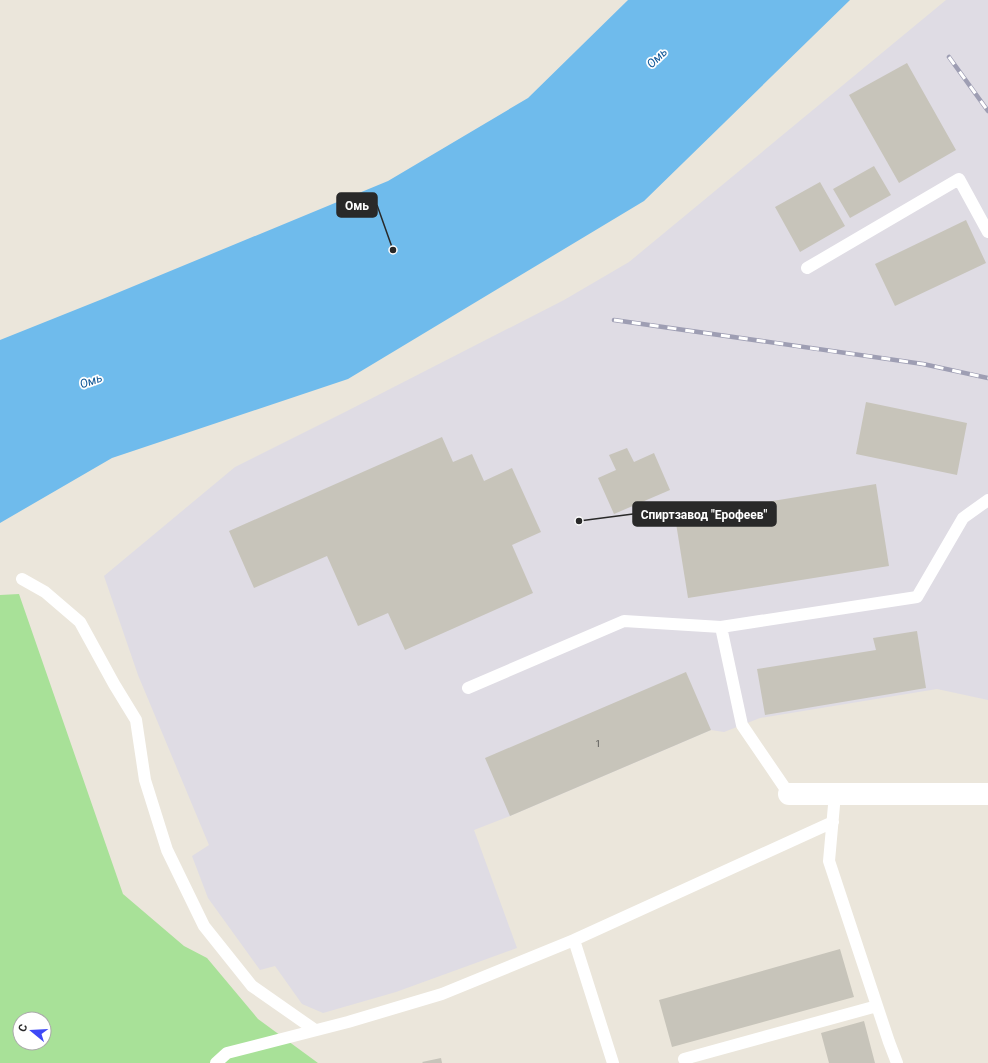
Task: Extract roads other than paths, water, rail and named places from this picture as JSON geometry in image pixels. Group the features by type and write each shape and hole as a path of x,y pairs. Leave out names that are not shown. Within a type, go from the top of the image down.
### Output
{"street":[{"path":"789,794 988,794"}],"lane":[{"path":"806,268 959,179 988,232"},
{"path":"468,688 624,621 721,627 917,597 963,518 988,500"},
{"path":"22,579 45,592 80,622 114,684 136,720 145,780 167,850 204,926 252,986 316,1030"},
{"path":"721,627 742,725 789,794"},
{"path":"835,794 829,861 897,1063"},
{"path":"216,1063 227,1053 348,1022 442,994 574,940 833,822"},
{"path":"574,940 613,1063"},
{"path":"684,1059 877,1006"}],"water":[{"name":"Омь","path":"628,0 850,0 644,201 348,379 112,458 0,523 0,340 388,181 528,98"}],"railway":[{"path":"949,57 988,111"},
{"path":"614,320 923,364 988,378"}],"place":[{"name":"Омь","path":"393,250"},
{"name":"Спиртзавод \"Ерофеев\"","path":"579,521"}]}
